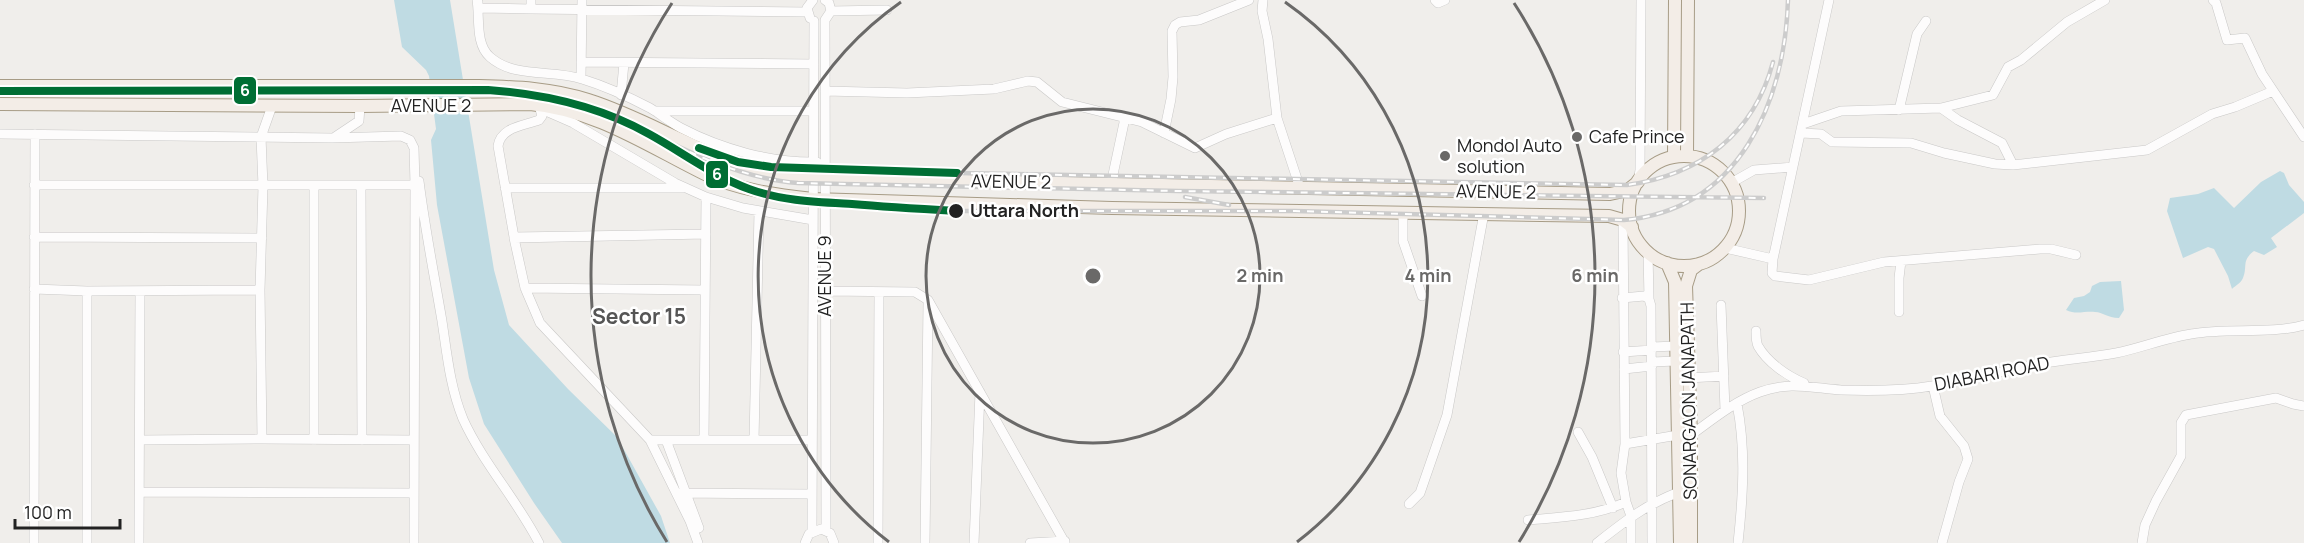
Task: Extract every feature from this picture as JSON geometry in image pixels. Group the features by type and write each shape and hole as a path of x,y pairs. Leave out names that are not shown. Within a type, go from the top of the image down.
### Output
{"main road":[{"path":"1674,157 1675,0"},
{"path":"1687,156 1688,0"},
{"name":"AVENUE 2","path":"0,86 478,86 531,88 571,95 618,111 728,160 779,174 819,178 1610,194 1628,190 1638,182"},
{"name":"AVENUE 2","path":"0,104 481,105 559,108 592,118 640,139 706,174 727,182 775,194 819,199 1112,208 1609,216 1627,223"},
{"path":"1687,156 1704,160 1720,169 1731,183 1737,196 1738,224 1733,237 1725,248 1712,259 1699,264 1683,266 1667,263 1648,252 1627,223 1631,196 1638,182 1647,170 1659,162 1674,157 1687,156"},
{"name":"SONARGAON JANAPATH","path":"1667,263 1675,282 1676,361 1685,435"},
{"name":"SONARGAON JANAPATH","path":"1680,543 1685,492 1685,435 1689,378 1686,286 1691,270 1699,264"},
{"name":"SONARGAON JANAPATH","path":"1685,492 1691,543"}],"street":[{"path":"813,0 808,4 807,12 814,21 825,20 831,10"},
{"path":"826,0 831,10"},
{"path":"1164,133 1171,99 1172,31 1175,25 1180,22 1199,20 1249,0"},
{"path":"1263,0 1262,11 1268,39 1277,118 1300,188"},
{"path":"1435,0 1438,3 1445,0"},
{"path":"1638,182 1640,170 1641,0"},
{"path":"1829,0 1773,259 1771,270 1775,276 1798,280 1816,279 1884,262 2040,249 2051,249 2076,255"},
{"path":"1802,128 1840,111 1941,108 1993,95 2008,67 2021,60 2067,22 2104,0"},
{"path":"2213,0 2216,3 2227,40 2245,38 2262,74 2304,137"},
{"path":"807,12 478,3 481,44 491,58 514,69 581,78 655,111 682,128 719,145 774,159 825,162"},
{"path":"581,78 582,5"},
{"path":"831,10 887,10"},
{"name":"AVENUE 9","path":"825,20 825,162 819,178 819,199 826,291 826,531"},
{"name":"AVENUE 9","path":"814,21 813,162 819,178"},
{"path":"1899,110 1917,34 1926,21"},
{"path":"581,62 814,64"},
{"path":"621,95 624,63"},
{"path":"825,91 907,93 994,89 1028,81 1036,82 1062,102 1142,122 1195,148 1226,134 1277,118"},
{"path":"1802,128 1821,134 1832,142 1911,143 1995,164 2013,165 2146,150 2212,114 2274,91"},
{"path":"262,439 260,290 263,186 261,137 272,106"},
{"path":"333,138 359,121 360,106"},
{"path":"535,107 542,116 538,120 507,131 500,139 498,146 514,237 706,234"},
{"path":"535,107 579,126 685,188 706,197 759,211 813,220"},
{"path":"1941,108 1958,120 2002,143 2013,165"},
{"path":"655,111 813,111"},
{"path":"2294,122 2304,115"},
{"path":"1111,184 1125,118"},
{"path":"0,134 333,138 401,136 410,140 414,148 427,244 451,382 463,418 475,441 539,543"},
{"path":"34,543 35,134"},
{"path":"414,148 414,543"},
{"path":"1731,183 1754,170 1793,167"},
{"path":"34,185 415,185"},
{"path":"314,186 314,440"},
{"path":"361,186 362,440"},
{"path":"505,188 685,188"},
{"path":"705,440 706,197"},
{"name":"AVENUE 9","path":"812,531 813,220 819,199"},
{"path":"754,440 759,211"},
{"path":"1403,213 1403,241 1408,262 1422,296"},
{"path":"1409,504 1420,493 1447,415 1484,213"},
{"path":"1627,223 1622,298 1625,444 1621,473 1631,516 1632,543"},
{"path":"638,235 514,238 525,288 540,323 650,440 682,493 704,543"},
{"path":"34,237 261,238"},
{"path":"1725,248 1773,259"},
{"path":"1648,252 1652,349 1652,543"},
{"path":"1899,312 1901,261"},
{"path":"525,288 705,290"},
{"path":"34,289 260,290"},
{"path":"87,291 87,543"},
{"path":"139,543 140,291"},
{"path":"826,291 915,292 928,300 1065,542 1030,543"},
{"path":"878,543 879,292"},
{"path":"1622,298 1644,296 1649,299"},
{"path":"925,543 928,300"},
{"path":"1721,305 1725,410"},
{"name":"DIABARI ROAD","path":"1685,435 1725,410 1762,391 1791,385 1809,385 1838,390 1933,386 2042,363 2119,352 2191,334 2242,330 2287,330 2304,325"},
{"path":"1756,331 1758,345 1773,363 1795,380 1809,385"},
{"path":"1623,352 1676,346"},
{"path":"1623,369 1676,361"},
{"path":"1689,378 1724,376"},
{"path":"1933,386 1940,416 1964,446 1968,459 1942,543"},
{"path":"974,543 980,392"},
{"path":"2142,543 2145,525 2181,456 2181,423 2186,415 2276,398 2304,406"},
{"path":"1737,404 1742,429 1742,501 1738,543"},
{"path":"1578,432 1592,457 1613,508"},
{"path":"1625,444 1685,435"},
{"path":"141,440 414,440"},
{"path":"650,440 812,440"},
{"path":"666,440 698,543"},
{"path":"141,492 414,493"},
{"path":"1597,543 1653,502 1685,492"},
{"path":"682,493 812,494"},
{"path":"1528,520 1583,515 1613,508 1626,502"},
{"path":"805,543 806,537 816,529 826,531 834,543"}],"water":[{"path":"394,0 450,0 494,270 509,325 568,389 617,437 661,516 670,543 562,543 484,424 469,378 437,205 431,140 436,129 429,76 426,70 402,47"},
{"path":"2280,171 2284,173 2289,185 2304,202 2304,213 2271,238 2277,247 2264,255 2254,251 2250,255 2246,261 2243,278 2239,283 2232,289 2214,249 2208,247 2183,258 2167,211 2170,198 2198,194 2214,188 2234,208 2261,182"},
{"path":"2121,281 2124,310 2119,318 2098,312 2077,313 2066,310 2074,298 2090,292 2092,286 2100,282"}],"railway":[{"path":"957,211 1295,211 1624,220 1664,212 1698,196 1726,173 1748,144 1765,112 1777,76 1785,38 1788,0"},
{"path":"957,173 1627,185 1678,172 1700,161 1720,147 1738,130 1752,110 1764,88 1773,62"},
{"path":"640,126 716,163 757,176 798,183 1178,191 1764,198"},
{"path":"1185,197 1229,205"}],"metro line":[{"name":"6","path":"0,91 488,90 509,92 551,98 611,116 649,134 736,184 761,193 813,202 957,211"},
{"name":"6","path":"699,148 738,162 771,167 957,173"}],"place":[{"name":"Cafe Prince","path":"1577,137"},
{"name":"Mondol Auto solution","path":"1445,156"},
{"name":"Uttara North","path":"956,211"}],"district":[{"name":"Sector 15","path":"639,317"}]}
